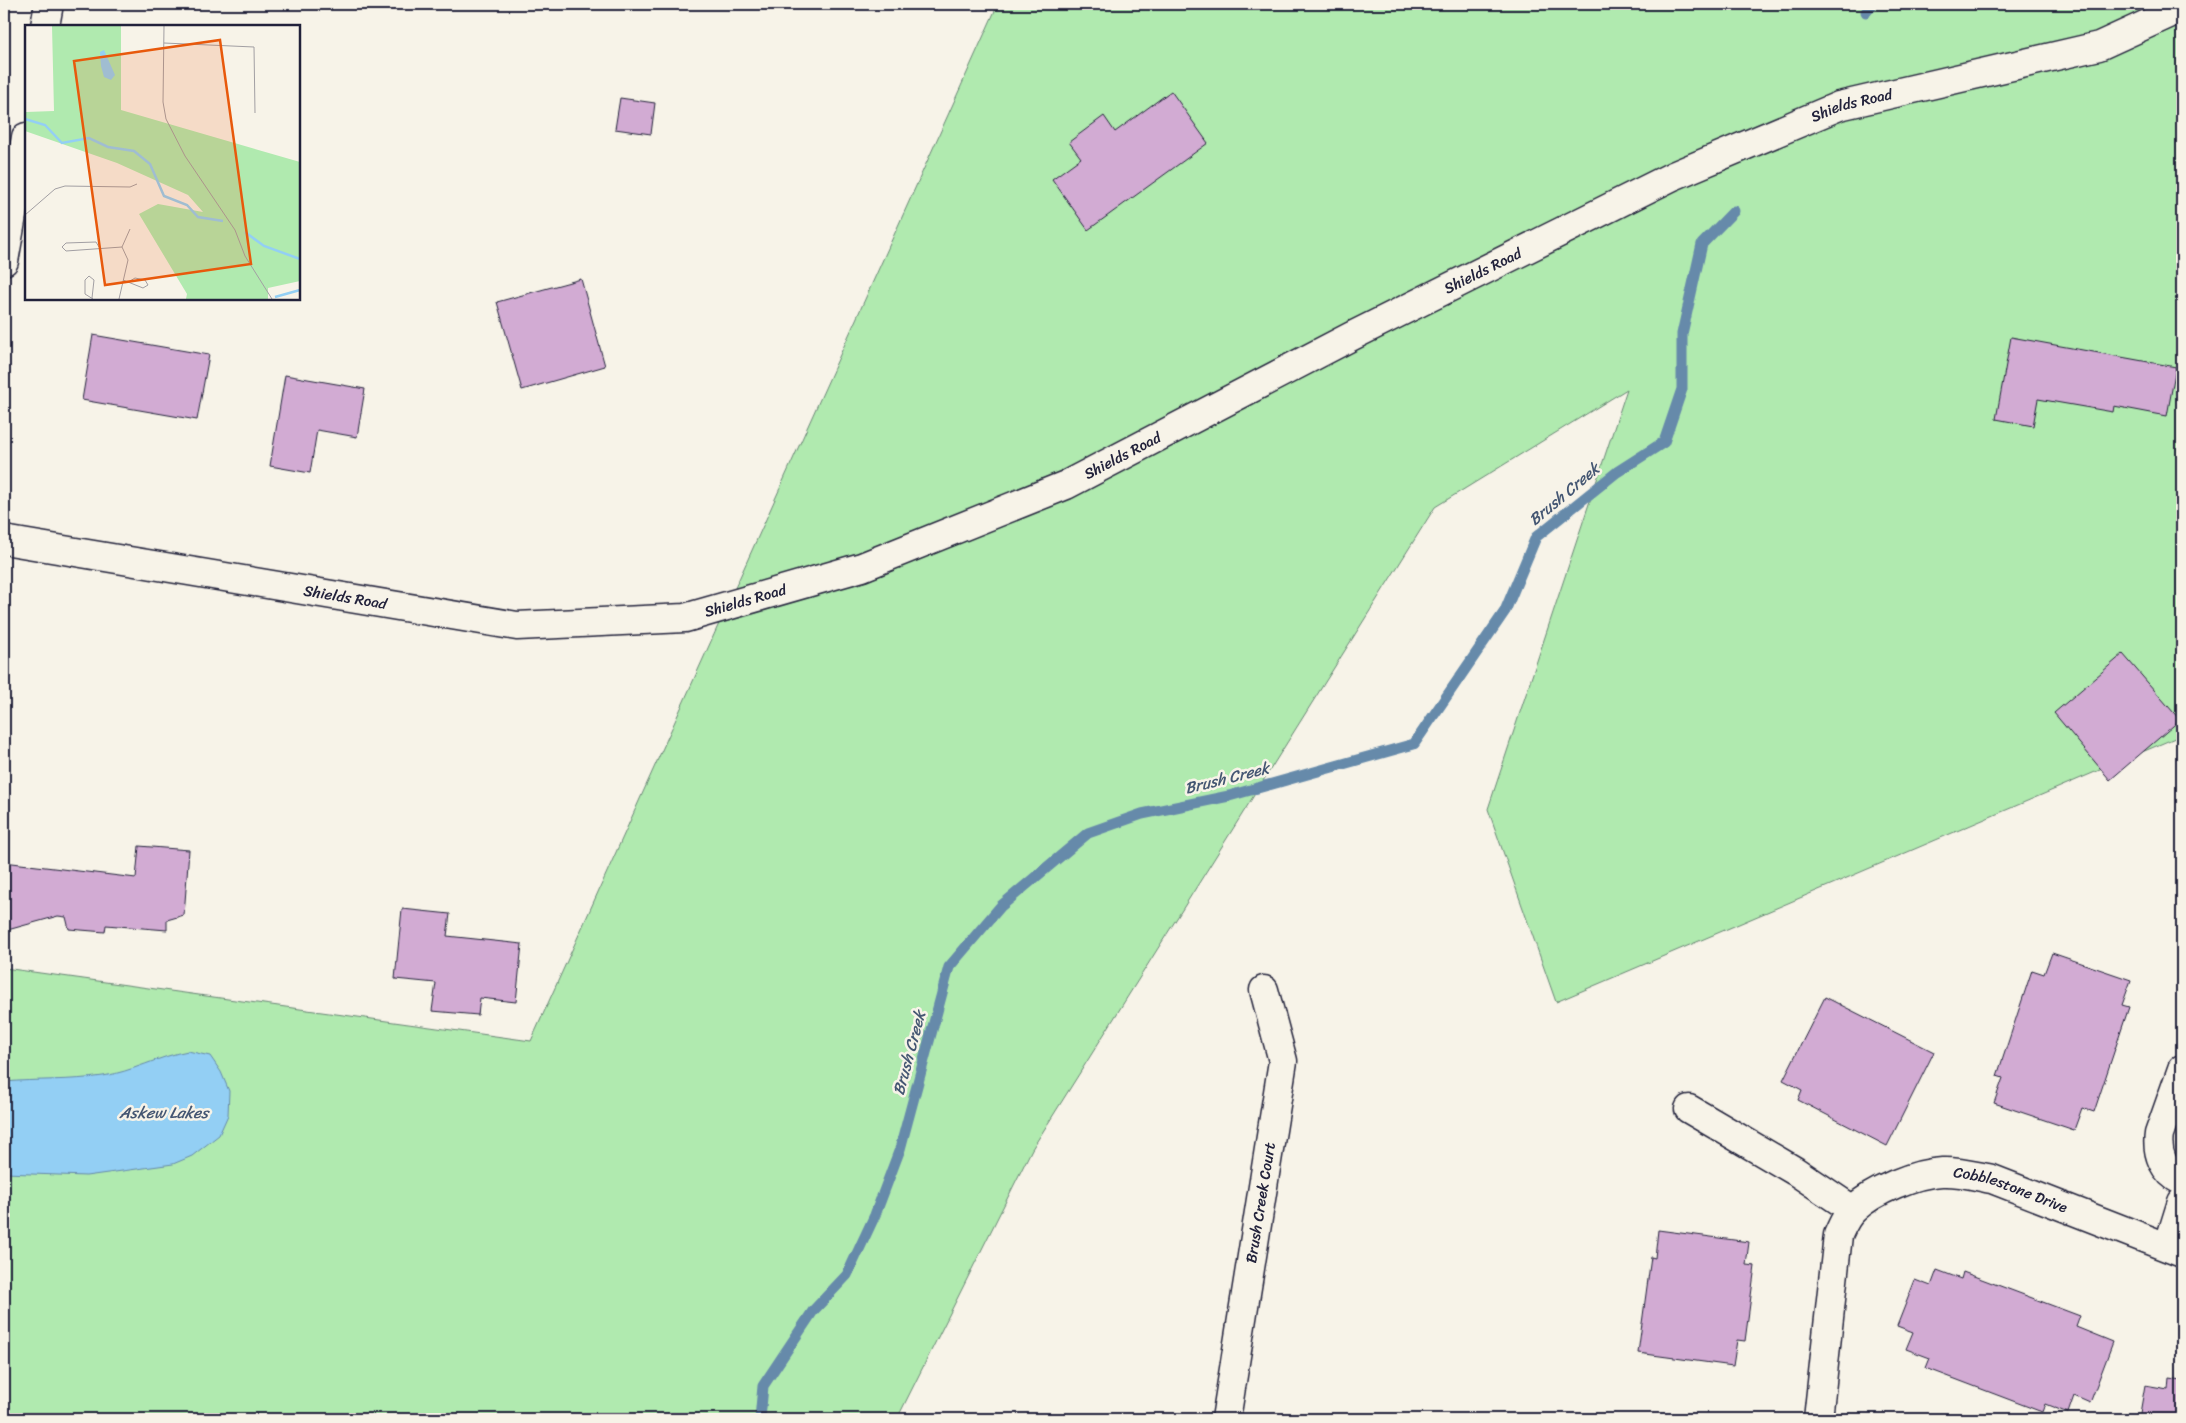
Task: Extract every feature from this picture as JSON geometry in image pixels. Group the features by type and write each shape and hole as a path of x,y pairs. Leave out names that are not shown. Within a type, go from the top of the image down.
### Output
{"street":[{"path":"45,25 48,4"},
{"name":"Shields Road","path":"4,540 517,626 685,618 862,567 1066,485 1352,336 1673,176 1839,106 2099,46 2182,8"},
{"path":"4,261 25,143"},
{"name":"Brush Creek Court","path":"1226,1419 1283,1061 1264,990"},
{"path":"2182,1069 2159,1134 2158,1143 2163,1163 2169,1172 2182,1181"},
{"path":"1689,1109 1795,1171 1853,1210"},
{"name":"Cobblestone Drive","path":"1818,1419 1836,1244 1842,1224 1853,1210 1868,1198 1901,1182 1942,1172 1957,1172 1992,1179 2175,1250 2182,1202"}],"green space":[{"path":"998,4 2182,4 2182,735 1556,1002 1488,809 1627,389 1435,507 1032,1149 897,1419 4,1419 4,968 531,1041"}],"water":[{"name":"Askew Lakes","path":"188,1051 210,1056 221,1072 229,1091 228,1115 219,1135 192,1156 173,1164 86,1176 4,1173 4,1082 103,1076"}],"building":[{"path":"1171,91 1208,143 1088,230 1052,179 1081,158 1069,142 1104,116 1115,132"},
{"path":"620,98 655,103 651,134 615,129"},
{"path":"581,279 605,366 522,390 497,302"},
{"path":"93,335 209,355 197,420 82,400"},
{"path":"2011,337 2176,367 2167,416 2114,406 2113,412 2038,399 2033,426 1996,419"},
{"path":"285,375 365,389 357,437 317,430 310,473 270,466"},
{"path":"2123,654 2180,720 2110,780 2054,713"},
{"path":"139,846 189,850 184,915 167,920 167,930 106,925 105,932 69,929 66,917 58,916 4,931 4,862 136,878"},
{"path":"402,909 450,914 447,936 522,944 516,1002 480,998 478,1015 432,1011 436,983 395,979"},
{"path":"2052,953 2131,980 2122,1005 2129,1007 2094,1112 2082,1108 2074,1130 1994,1103 2003,1078 1997,1076 2032,970 2044,974"},
{"path":"1825,997 1934,1052 1887,1146 1798,1100 1802,1090 1783,1080"},
{"path":"1658,1230 1749,1242 1746,1265 1755,1266 1745,1341 1737,1340 1733,1366 1638,1353 1651,1257 1655,1258"},
{"path":"1937,1270 1961,1279 1963,1272 2080,1316 2076,1327 2113,1342 2090,1403 2074,1396 2068,1413 2045,1404 2042,1412 1926,1368 1930,1358 1906,1349 1913,1332 1897,1326 1915,1280 1931,1286"},
{"path":"2169,1378 2182,1380 2182,1419 2139,1419 2145,1385 2168,1389"}],"waterway":[{"name":"Brush Creek","path":"1866,12 1873,4"},
{"name":"Brush Creek","path":"760,1419 763,1386 813,1311 847,1275 875,1215 900,1149 949,967 1001,906 1088,833 1142,814 1229,796 1414,744 1505,611 1536,537 1617,472 1664,442 1682,389 1682,334 1702,244 1734,211"}]}
